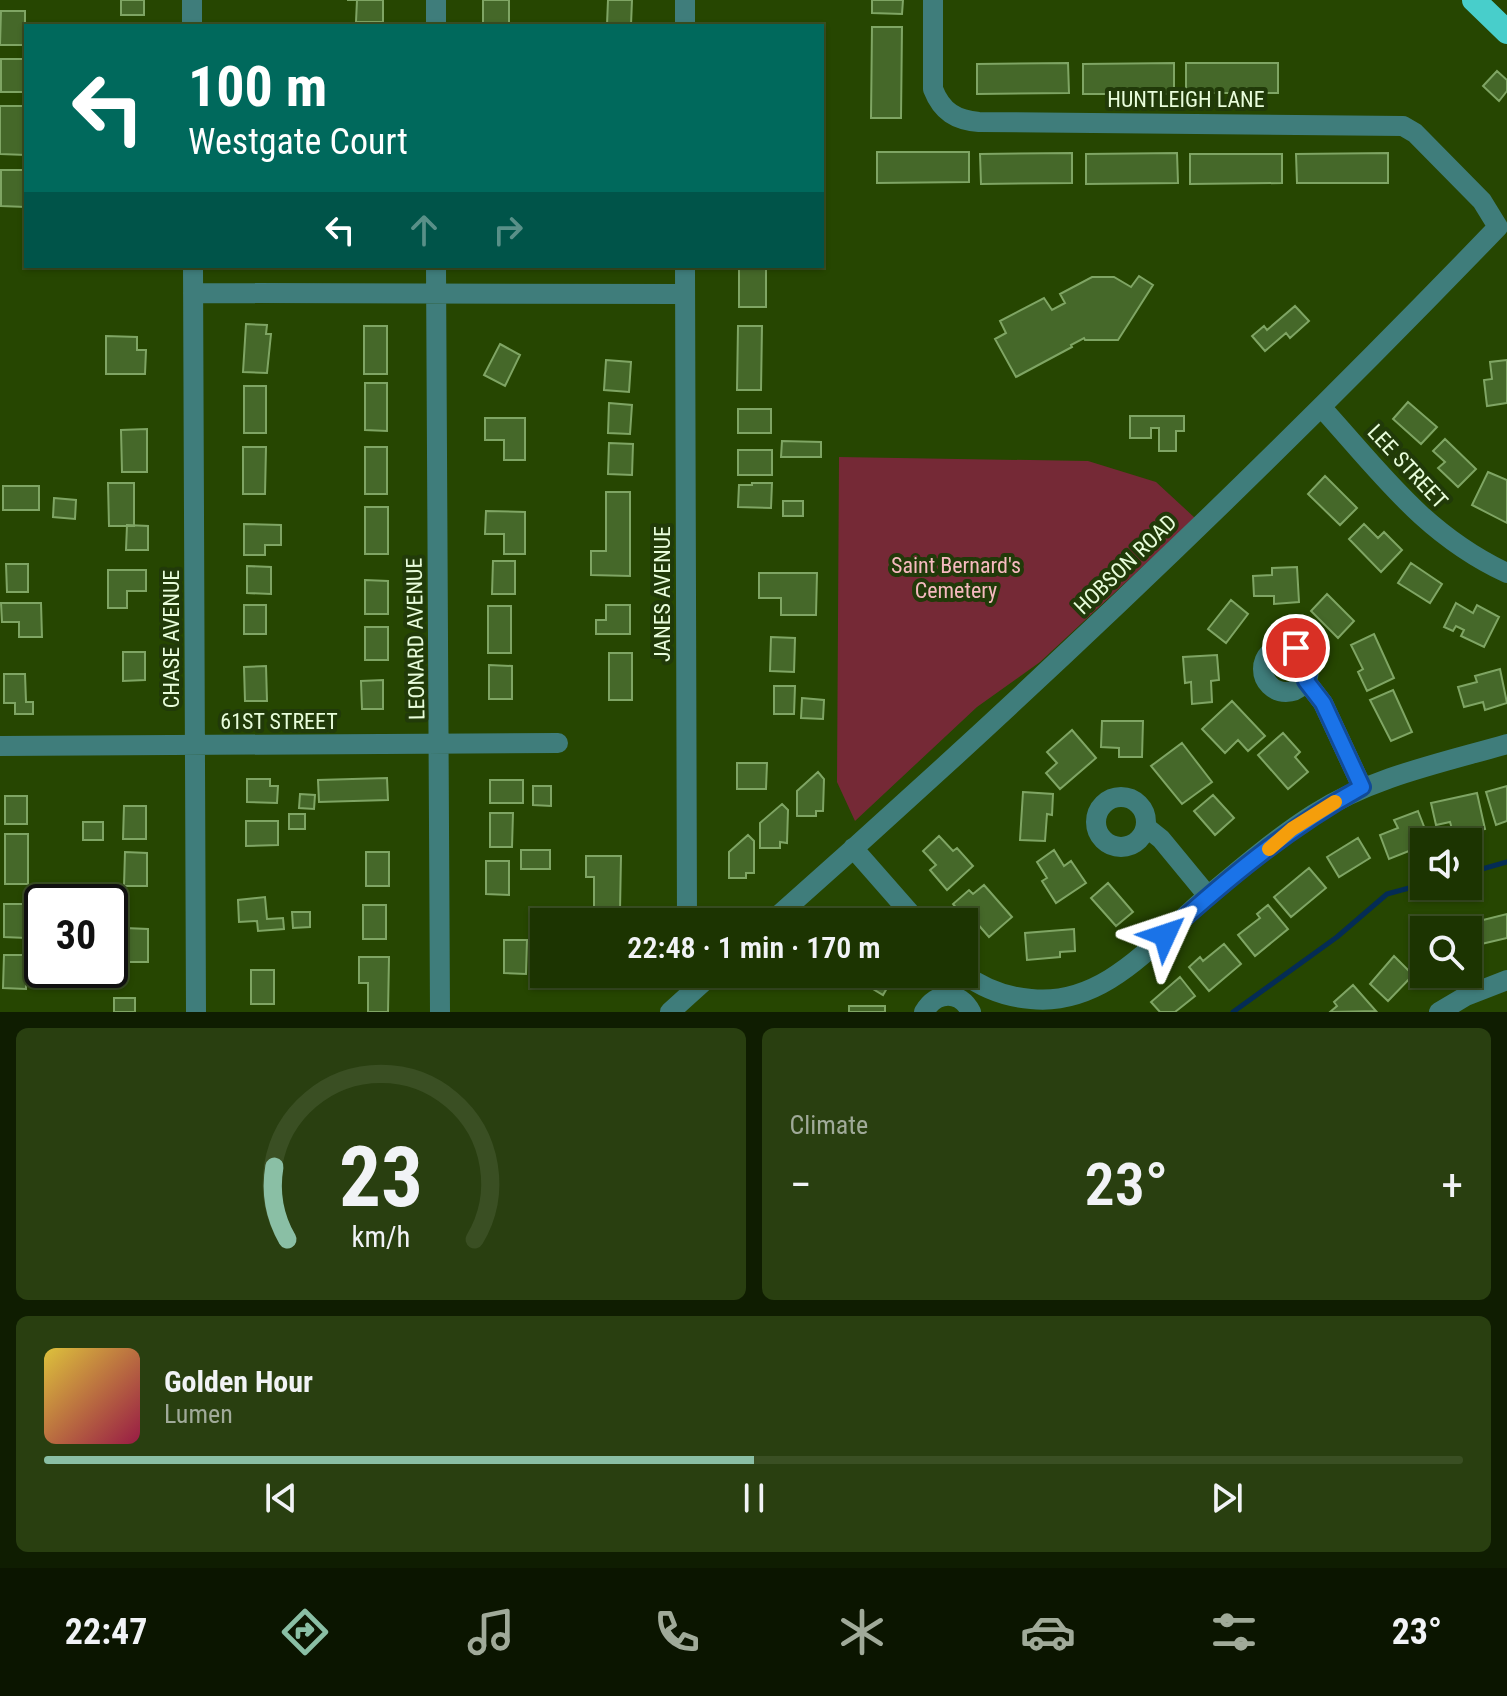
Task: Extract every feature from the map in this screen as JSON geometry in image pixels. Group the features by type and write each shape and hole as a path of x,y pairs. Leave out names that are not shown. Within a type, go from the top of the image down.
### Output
{"highway":[{"path":"1474,0 1507,32"}],"street":[{"path":"192,0 192,24"},
{"path":"436,0 436,24"},
{"path":"685,0 685,24"},
{"name":"HUNTLEIGH LANE","path":"933,0 933,89 937,101 947,112 961,120 1403,126 1415,133 1482,201 1498,227"},
{"name":"HOBSON ROAD","path":"787,908 1114,609 1322,408 1498,227"},
{"name":"CHASE AVENUE","path":"193,268 196,1012"},
{"name":"LEONARD AVENUE","path":"436,268 440,1012"},
{"name":"JANES AVENUE","path":"685,268 687,908"},
{"path":"193,293 685,294"},
{"name":"LEE STREET","path":"1322,408 1414,511 1436,531 1507,573"},
{"path":"1306,681 1323,703 1362,787"},
{"name":"61ST STREET","path":"0,746 558,743"},
{"path":"978,982 1025,999 1044,1001 1079,995 1114,979 1208,896 1292,829 1362,787 1507,744"},
{"path":"1146,827 1161,839 1208,896"},
{"path":"853,848 906,908"},
{"path":"1439,1012 1466,996 1507,980"},
{"path":"670,1012 688,988"},
{"path":"924,1012 928,1004 949,995 966,1006"}],"green space":[{"name":"Saint Bernard's Cemetery","path":"839,457 1088,461 1156,482 1195,518 1040,662 977,707 855,821 837,782"}],"building":[{"path":"121,0 144,0 144,15 121,15"},
{"path":"357,0 383,0 383,22 356,22"},
{"path":"483,0 509,0 509,24 483,23"},
{"path":"608,0 632,0 631,24 607,24"},
{"path":"872,0 903,0 902,14 872,13"},
{"path":"1,11 25,11 24,45 0,45"},
{"path":"872,27 902,27 901,118 871,118"},
{"path":"1,59 24,59 24,92 1,92"},
{"path":"1068,63 1069,93 977,94 977,64"},
{"path":"1174,63 1174,94 1083,94 1083,64"},
{"path":"1186,63 1278,63 1278,93 1186,93"},
{"path":"1497,71 1507,80 1507,91 1499,101 1483,86"},
{"path":"0,106 24,106 24,155 0,154"},
{"path":"877,152 969,152 969,182 877,183"},
{"path":"1072,153 1072,183 981,184 980,154"},
{"path":"1177,153 1178,183 1086,184 1086,154"},
{"path":"1388,153 1388,183 1297,183 1296,154"},
{"path":"1190,154 1282,154 1282,183 1190,184"},
{"path":"1,170 24,170 24,207 1,206"},
{"path":"739,268 766,268 766,307 739,307"},
{"path":"1139,276 1153,285 1118,340 1084,338 1016,377 995,339 1006,333 1000,321 1044,298 1052,310 1065,303 1060,294 1092,277 1114,277 1131,287"},
{"path":"1295,306 1309,321 1290,338 1286,333 1265,351 1252,336 1264,326 1267,330"},
{"path":"246,324 267,325 266,334 271,334 267,373 243,372"},
{"path":"364,326 387,326 387,374 364,374"},
{"path":"738,326 762,326 761,390 737,390"},
{"path":"106,336 137,337 137,350 146,350 145,374 106,374"},
{"path":"500,344 520,355 505,386 484,375"},
{"path":"606,360 631,362 629,392 604,390"},
{"path":"1507,360 1507,403 1487,406 1484,380 1492,379 1490,362"},
{"path":"365,383 387,383 387,431 365,430"},
{"path":"244,386 266,386 266,433 244,433"},
{"path":"1408,402 1437,427 1421,444 1393,419"},
{"path":"609,403 632,405 630,434 608,433"},
{"path":"738,409 771,409 771,433 738,433"},
{"path":"1130,416 1184,416 1184,431 1176,431 1176,451 1159,451 1159,428 1151,428 1151,438 1130,438"},
{"path":"485,418 525,418 525,460 504,460 504,440 485,440"},
{"path":"147,429 147,472 122,472 121,430"},
{"path":"1445,439 1476,469 1458,487 1438,468 1445,462 1433,451"},
{"path":"782,441 821,442 821,457 781,457"},
{"path":"609,443 633,444 632,475 608,474"},
{"path":"243,447 266,447 265,494 243,494"},
{"path":"365,447 387,447 387,494 365,494"},
{"path":"738,450 772,450 772,475 738,475"},
{"path":"1488,472 1507,480 1507,523 1472,505"},
{"path":"1325,476 1357,508 1340,525 1308,494"},
{"path":"108,483 134,483 134,526 109,526"},
{"path":"772,483 771,508 738,507 739,485"},
{"path":"3,486 39,486 39,510 3,510"},
{"path":"606,492 630,492 630,576 591,575 591,551 606,551"},
{"path":"54,498 76,500 75,519 53,517"},
{"path":"783,501 803,501 803,516 783,516"},
{"path":"365,507 388,507 388,554 365,554"},
{"path":"486,511 525,512 525,554 504,554 504,534 485,534"},
{"path":"244,524 281,525 281,545 265,545 265,555 244,555"},
{"path":"1364,524 1378,538 1384,532 1402,550 1381,572 1349,539"},
{"path":"127,525 148,526 148,550 126,550"},
{"path":"493,561 515,561 515,594 492,594"},
{"path":"1411,563 1442,584 1430,603 1398,583"},
{"path":"6,564 28,564 28,592 7,592"},
{"path":"247,566 271,567 271,594 247,593"},
{"path":"1297,567 1299,602 1274,604 1274,596 1254,596 1253,576 1272,575 1272,568"},
{"path":"108,570 146,570 146,591 127,591 127,608 108,608"},
{"path":"759,573 817,573 816,615 781,615 781,598 759,598"},
{"path":"365,580 388,581 388,614 365,614"},
{"path":"1327,594 1354,621 1338,638 1311,611"},
{"path":"1231,600 1248,614 1226,643 1208,629"},
{"path":"1,603 41,603 42,637 19,637 19,622 2,622"},
{"path":"1456,603 1473,613 1477,605 1499,617 1484,647 1461,636 1464,630 1456,626 1453,631 1444,627"},
{"path":"244,605 266,605 266,634 244,634"},
{"path":"606,605 630,605 630,634 596,634 596,620 606,620"},
{"path":"488,606 511,606 511,653 488,653"},
{"path":"365,627 388,627 388,660 365,660"},
{"path":"1374,634 1394,678 1367,691 1358,672 1363,669 1351,645"},
{"path":"771,637 795,638 794,672 770,671"},
{"path":"123,652 145,652 145,680 123,681"},
{"path":"609,653 632,653 632,700 609,700"},
{"path":"1217,655 1219,680 1211,681 1212,702 1192,704 1191,682 1185,683 1183,657"},
{"path":"489,665 512,666 512,699 489,699"},
{"path":"266,666 267,701 245,701 244,667"},
{"path":"1500,669 1507,703 1485,710 1483,702 1464,707 1458,687 1477,682 1475,676"},
{"path":"4,674 25,674 26,702 33,702 33,714 15,714 15,703 4,703"},
{"path":"383,680 383,709 362,709 361,681"},
{"path":"774,686 795,686 794,714 774,714"},
{"path":"1393,690 1412,732 1391,741 1370,700"},
{"path":"802,698 824,700 823,719 801,718"},
{"path":"1232,701 1265,736 1248,751 1238,740 1225,753 1202,729"},
{"path":"1102,721 1143,721 1142,757 1119,757 1119,748 1101,747"},
{"path":"1072,730 1096,758 1060,789 1046,773 1057,763 1047,752"},
{"path":"1283,733 1300,752 1295,757 1308,772 1288,789 1258,755"},
{"path":"1182,743 1212,782 1182,804 1151,766"},
{"path":"737,763 767,763 766,789 737,789"},
{"path":"818,772 824,779 823,811 816,811 816,816 797,816 797,791"},
{"path":"387,778 388,800 319,802 318,780"},
{"path":"247,779 270,779 270,786 278,786 277,803 247,802"},
{"path":"490,780 523,780 523,803 490,803"},
{"path":"533,786 551,786 551,806 533,805"},
{"path":"1507,786 1507,821 1496,825 1486,792"},
{"path":"1023,792 1053,794 1052,815 1047,814 1045,841 1020,840"},
{"path":"1477,793 1485,829 1452,828 1450,822 1436,825 1431,803"},
{"path":"300,794 315,795 314,809 299,808"},
{"path":"1213,795 1234,818 1215,835 1194,811"},
{"path":"5,796 27,796 27,824 5,824"},
{"path":"782,804 788,810 787,843 780,842 780,848 760,848 760,823"},
{"path":"124,806 146,806 146,839 123,839"},
{"path":"1418,811 1425,828 1410,828 1410,851 1389,859 1380,835 1398,828 1394,820"},
{"path":"490,813 513,813 512,847 490,847"},
{"path":"289,814 305,814 305,829 289,829"},
{"path":"246,821 278,821 278,845 246,846"},
{"path":"83,822 103,822 103,840 83,840"},
{"path":"5,834 28,834 28,884 5,884"},
{"path":"748,835 754,841 754,873 746,873 746,878 729,878 729,852"},
{"path":"939,836 953,851 957,848 973,866 947,890 930,870 936,865 923,851"},
{"path":"1358,838 1370,858 1339,877 1327,857"},
{"path":"521,850 550,850 550,869 521,869"},
{"path":"1054,850 1064,866 1071,861 1086,883 1056,903 1042,881 1047,878 1037,862"},
{"path":"125,852 147,853 147,886 124,884"},
{"path":"366,852 389,852 389,886 366,886"},
{"path":"586,856 621,856 620,908 594,908 594,877 586,877"},
{"path":"486,861 509,861 509,895 486,894"},
{"path":"1309,868 1326,888 1291,917 1274,897"},
{"path":"1108,883 1133,912 1116,926 1091,898"},
{"path":"984,885 1012,917 989,937 978,924 978,908 956,908 953,904 969,890 973,894"},
{"path":"265,897 267,919 283,918 284,929 258,931 257,921 239,922 238,900"},
{"path":"4,904 24,904 24,938 4,937"},
{"path":"363,905 386,905 386,939 363,939"},
{"path":"1268,905 1288,929 1255,956 1238,935 1260,918 1257,914"},
{"path":"292,912 310,912 310,927 293,928"},
{"path":"1507,914 1507,938 1482,944 1482,920"},
{"path":"128,928 148,929 148,962 128,962"},
{"path":"1074,929 1075,951 1060,952 1060,957 1027,960 1025,933"},
{"path":"504,940 527,940 526,974 504,973"},
{"path":"1224,944 1241,964 1209,991 1189,967 1200,957 1203,961"},
{"path":"4,955 24,955 26,989 3,988"},
{"path":"1394,956 1410,972 1410,978 1388,1001 1370,984"},
{"path":"359,957 389,957 388,1012 368,1012 368,983 359,983"},
{"path":"251,970 274,970 274,1004 251,1004"},
{"path":"1180,977 1195,996 1175,1012 1160,1012 1151,1002"},
{"path":"1353,985 1376,1011 1330,1012 1337,1006 1334,1002"},
{"path":"871,988 887,988 883,995"},
{"path":"114,998 135,998 135,1012 114,1012"},
{"path":"849,1006 885,1006 885,1012 849,1012"}],"waterway":[{"path":"1482,869 1507,862"},
{"path":"1233,1012 1337,937 1387,894 1410,888"}],"slow traffic":[{"path":"1269,849 1292,829 1335,802"}],"route":[{"path":"1165,935 1292,829 1362,787 1323,703 1306,681 1309,674 1307,658 1296,648"}]}
